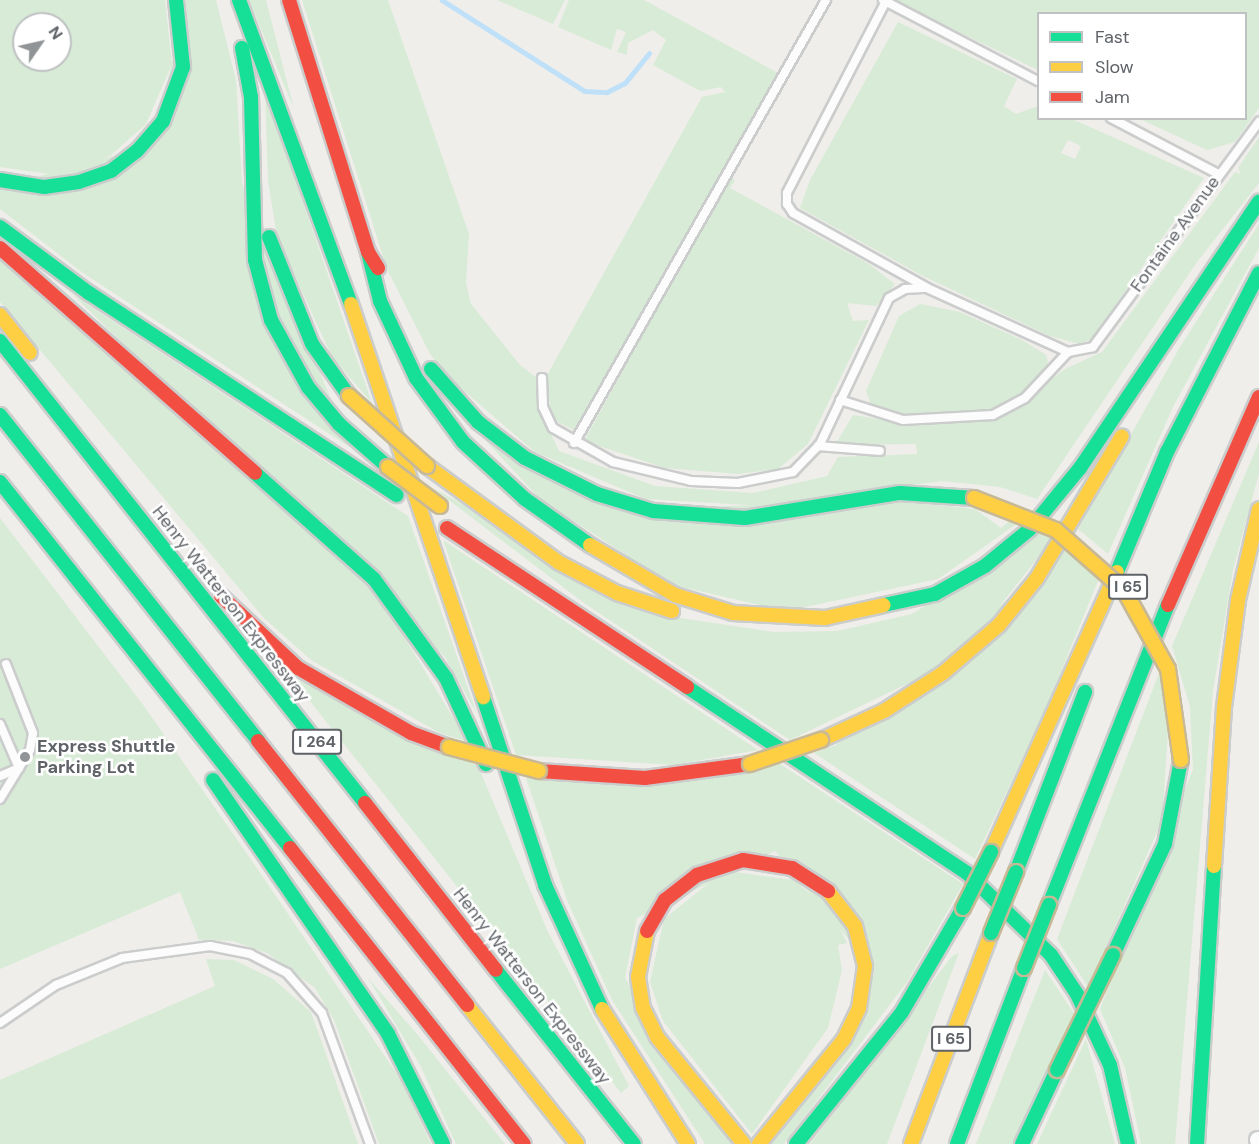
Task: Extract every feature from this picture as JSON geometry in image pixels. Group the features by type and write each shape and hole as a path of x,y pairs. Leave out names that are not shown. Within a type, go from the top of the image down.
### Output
{"highway":[{"path":"0,180 44,187 79,183 111,171 137,151 163,121 183,67 176,0"},
{"path":"229,0 251,98 255,260 271,320 308,387 339,424 440,506 498,562"},
{"path":"239,0 376,373 545,885 613,1032 688,1144"},
{"path":"274,0 292,66"},
{"path":"289,0 368,252 410,338 460,405 525,458 597,494 653,511 719,518 774,516 900,494 974,498 1056,530 1124,590 1168,669 1181,760 1165,844 1022,1144"},
{"path":"252,146 274,261 312,344 349,396 427,466 558,562 617,593 673,611 762,625 831,626 900,612 985,567 1030,529 1080,468 1166,336 1259,202"},
{"path":"330,199 376,373"},
{"path":"0,227 89,293 967,873 1051,955 1077,994 1110,1065 1128,1144"},
{"path":"0,248 374,579 446,678 496,789 517,843 545,885"},
{"path":"368,252 371,276 400,350 442,416 494,473 616,564 693,602 763,617 856,614 928,597"},
{"path":"796,1144 902,1012 963,908 1075,675 1167,452 1259,273"},
{"path":"0,315 226,602 298,668 402,728 449,747 539,771 645,778 750,764 821,741 914,692 999,625 1085,504 1164,363 1166,336"},
{"name":"Henry Watterson Expressway","path":"0,341 634,1144"},
{"path":"1207,410 1239,348"},
{"name":"I 65","path":"957,1144 1024,968 1211,497 1259,397"},
{"name":"I 264","path":"0,415 577,1144"},
{"path":"0,482 524,1144"},
{"path":"0,501 200,762 388,1034 443,1144"},
{"path":"1197,1144 1229,656 1259,509"},
{"name":"I 65","path":"1117,614 1140,561"},
{"name":"I 65","path":"911,1144 1092,675"},
{"path":"744,1144 657,1037 643,1008 638,977 648,927 665,900 697,874 743,860 792,868 823,885 849,915 863,953 863,994 853,1023 759,1144"},
{"path":"1184,1144 1190,1077 1206,1003"}],"lane":[{"path":"574,443 826,0"},
{"path":"840,400 903,420 993,415 1025,398 1068,352 927,288 793,213 787,204 787,193 884,1 1037,80"},
{"path":"1115,120 1218,174"},
{"name":"Fontaine Avenue","path":"1068,352 1093,347 1218,174 1259,122"},
{"path":"542,378 548,421 574,443 646,472 738,483 793,471 818,446 889,298 905,289 927,288"},
{"path":"818,446 880,451"},
{"path":"0,799 20,768 33,733 6,664"},
{"path":"0,724 20,768"},
{"path":"0,776 20,768"},
{"path":"0,1023 56,985 122,958 210,946 250,954 287,974 322,1013 370,1144"}],"green space":[{"path":"0,0 165,0 172,64 146,124 111,155 85,167 49,174 0,167"},
{"path":"186,0 216,0 236,80 242,183 351,448 83,273 0,209 0,187 153,145"},
{"path":"249,0 266,0 294,109"},
{"path":"302,0 388,0 469,234 466,283 471,304 520,365 537,378 540,411 559,451 655,486 753,493 827,476 838,457 917,454 916,444 835,445 853,415 916,425 999,419 1065,369 1102,352 1235,172 1241,174 1238,168 1259,137 1259,183 1197,262 1037,499 1000,487 942,481 764,506 646,499 535,452 448,377 430,354 387,269"},
{"path":"497,0 565,0 553,24"},
{"path":"569,0 644,0 778,73 576,431 552,419 546,377 702,97 725,92 721,87 700,91 653,65 666,40 653,30 628,43 627,55 617,52 626,32 617,29 611,50 558,27"},
{"path":"892,0 1259,0 1259,108 1235,142 1207,150 1142,120 1247,120 1247,12 1037,12 1037,70"},
{"path":"898,22 1017,79 1004,106 1016,114 1037,106 1037,120 1074,120 1204,178 1092,339 1079,344 1050,336 923,276 800,208 810,180","holes":["1068,140 1081,146 1075,159 1061,153"]},
{"path":"265,91 372,403 332,357 277,237 268,181"},
{"path":"730,177 735,180 730,188 869,264 895,284 876,306 847,303 853,321 869,320 808,444 778,469 738,474 665,468 584,441"},
{"path":"1259,224 1259,248 1173,407 1108,554 1078,529 1180,347"},
{"path":"0,259 378,594 468,742 438,732 311,660 264,618 0,302"},
{"path":"72,294 408,516 477,714 445,657"},
{"path":"920,304 960,312 1022,340 1046,355 1050,369 1017,398 990,411 907,416 871,406 866,391 899,316"},
{"path":"436,387 619,510 892,500 975,509 1001,528 1013,518 1021,521 938,579 786,611 673,585 541,500"},
{"path":"1259,442 1259,473 1233,570 1213,691 1175,1144 1141,1144 1125,1068 1100,1009 1193,769 1190,707 1172,646"},
{"path":"433,488 667,616 774,632 837,631 912,614 1042,532 1053,538 996,611 915,680 790,740 584,603"},
{"path":"0,518 144,706 252,861 401,1080 431,1144 379,1144 334,1020 315,988 267,953 233,941 199,940 180,892 0,969"},
{"path":"443,540 758,750 674,765 516,755"},
{"path":"1068,548 1100,576 1044,713 975,859 814,753 836,745"},
{"path":"1159,673 1169,716 1162,821 1088,987 1057,939"},
{"path":"290,676 478,766 547,930 629,1086 621,1093"},
{"path":"780,764 963,884 907,982 784,1144 772,1144 875,971 775,851 637,918 625,978 732,1144 705,1144 612,1000 567,900 526,778"},
{"path":"735,872 794,880 831,911 847,943 838,945 842,970 828,1028 752,1134 663,1021 650,982 664,919 715,878"},
{"path":"959,953 887,1144 810,1144 952,956"},
{"path":"206,959 234,960 273,979 311,1012 358,1144 0,1144 0,1080 215,986"},
{"path":"1045,970 1075,1015 1014,1144 976,1144"},
{"path":"368,978 417,1034 505,1144 456,1144 420,1065"},
{"path":"1086,1039 1115,1144 1037,1144"}],"waterway":[{"path":"442,0 585,91 607,92 625,83 649,53"}],"traffic: fast":[{"path":"0,180 44,187 79,182 111,171 137,151 163,121 183,67 176,0"},
{"path":"239,0 351,304"},
{"path":"242,48 251,97 255,260 271,320 308,387 339,424 388,467"},
{"path":"884,605 935,594 985,566 1030,529 1080,468 1259,202"},
{"path":"0,227 89,293 397,495"},
{"path":"269,237 312,344 349,396"},
{"path":"368,252 380,301 416,378 463,442 525,499 590,545"},
{"path":"1117,572 1167,452 1259,273"},
{"path":"0,341 365,803"},
{"path":"431,369 478,422 525,458 597,494 653,511 745,518 900,493 974,498"},
{"path":"0,415 258,741"},
{"path":"255,473 374,579 446,678 486,764"},
{"path":"0,482 290,848"},
{"path":"1049,905 1168,605"},
{"path":"687,687 967,873 1051,955 1077,994 1110,1065 1128,1144"},
{"path":"1016,872 1085,692"},
{"path":"483,697 545,885 602,1009"},
{"path":"1113,955 1165,844 1181,760"},
{"path":"213,780 388,1034 443,1144"},
{"path":"963,908 991,852"},
{"path":"1197,1144 1214,866"},
{"path":"991,933 1016,872"},
{"path":"1024,968 1049,905"},
{"path":"796,1144 902,1012 963,908"},
{"path":"1057,1070 1113,955"},
{"path":"957,1144 1024,968"},
{"path":"496,970 634,1144"},
{"path":"1022,1144 1057,1070"}],"traffic: slow":[{"path":"351,304 483,697"},
{"path":"0,315 30,353"},
{"path":"349,396 427,466"},
{"path":"821,740 884,711 943,673 999,625 1037,578 1122,436"},
{"path":"427,466 558,562 617,593 672,611"},
{"path":"388,467 440,506"},
{"path":"974,498 1056,530 1124,590 1168,669 1181,760"},
{"path":"1214,866 1224,707 1238,600 1259,509"},
{"path":"590,545 675,595 733,613 825,618 884,605"},
{"path":"991,852 1117,572"},
{"path":"750,764 821,740"},
{"path":"449,747 539,771"},
{"path":"759,1144 844,1039 859,1008 865,966 855,926 828,891"},
{"path":"647,931 638,977 643,1008 657,1037 744,1144"},
{"path":"911,1144 991,933"},
{"path":"467,1005 577,1144"},
{"path":"602,1009 688,1144"}],"traffic: jam":[{"path":"289,0 368,252 378,268"},
{"path":"0,248 255,473"},
{"path":"1168,605 1259,397"},
{"path":"447,528 687,687"},
{"path":"221,596 298,668 411,733 449,747"},
{"path":"258,741 467,1005"},
{"path":"539,771 645,778 750,764"},
{"path":"365,803 496,970"},
{"path":"290,848 524,1144"},
{"path":"647,931 665,900 697,875 743,860 792,868 828,891"}],"place":[{"name":"Express Shuttle Parking Lot","path":"25,757"}]}
